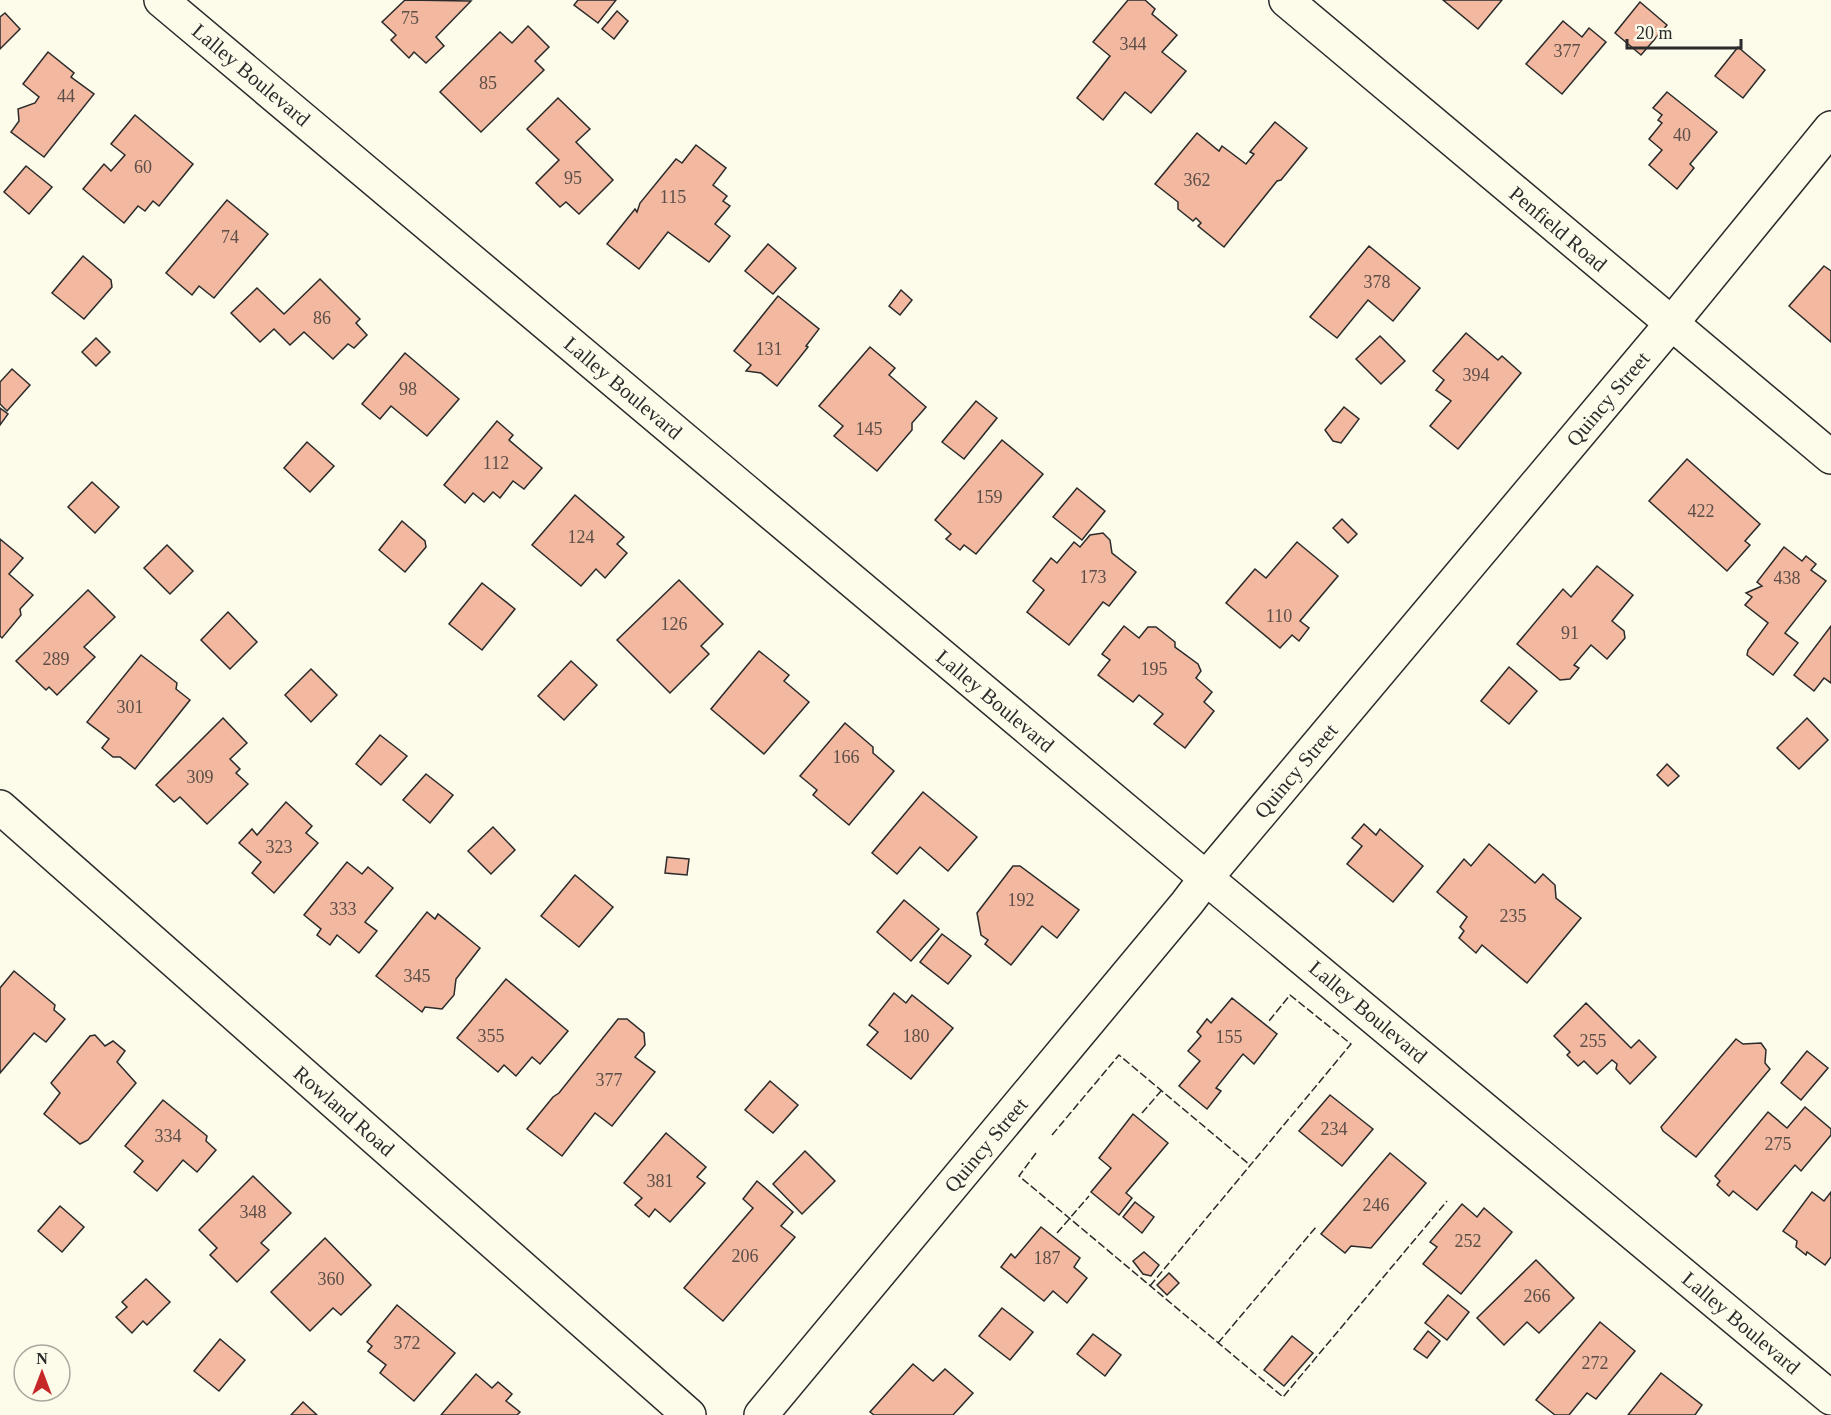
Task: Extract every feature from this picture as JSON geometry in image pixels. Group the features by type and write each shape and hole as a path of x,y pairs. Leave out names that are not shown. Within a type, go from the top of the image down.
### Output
{"street":[{"name":"Lalley Boulevard","path":"161,0 1206,878 1831,1398"},
{"name":"Penfield Road","path":"1286,0 1831,457"},
{"name":"Quincy Street","path":"761,1415 1188,903 1206,878 1671,324 1831,128"},
{"name":"Rowland Road","path":"0,807 689,1415"}],"building":[{"path":"405,0 471,1 436,37 444,46 426,63 414,52 409,58 391,40 396,35 382,22"},
{"path":"578,0 616,0 598,23 574,5"},
{"path":"1128,0 1145,0 1155,9 1152,14 1177,35 1162,52 1186,71 1151,113 1125,92 1103,120 1077,98 1110,56 1093,42"},
{"path":"1443,0 1502,0 1478,29"},
{"path":"1640,2 1667,25 1641,55 1615,33"},
{"path":"617,11 628,21 614,39 602,29"},
{"path":"5,13 20,29 0,49 0,17"},
{"path":"1563,21 1582,37 1589,28 1606,42 1562,94 1526,64"},
{"path":"528,26 549,47 535,61 544,70 481,132 440,92 500,32 512,43"},
{"path":"1738,47 1765,70 1743,98 1715,76"},
{"path":"48,52 74,73 71,77 94,94 44,157 11,132 19,121 18,109 35,103 39,97 23,84"},
{"path":"1667,92 1717,132 1690,164 1694,168 1677,189 1649,165 1662,150 1649,139 1662,123 1658,120 1662,115 1653,108"},
{"path":"558,98 590,129 576,142 613,180 579,214 566,202 560,207 536,183 559,160 527,129"},
{"path":"135,115 193,164 159,206 153,201 145,211 138,206 124,223 83,189 104,164 111,171 125,155 111,144"},
{"path":"1275,122 1307,148 1224,247 1198,226 1201,223 1196,218 1193,221 1178,209 1178,202 1155,184 1197,133 1219,151 1222,146 1246,164 1254,154 1250,152"},
{"path":"696,145 726,168 713,185 727,196 723,201 730,206 715,224 730,236 709,262 668,232 639,269 607,244 635,209 637,212 640,203 676,159 682,163"},
{"path":"26,166 52,187 29,214 4,192"},
{"path":"227,200 268,234 214,298 199,286 192,295 166,273"},
{"path":"768,244 796,268 773,294 745,271"},
{"path":"1369,246 1420,288 1393,321 1368,300 1337,338 1310,317"},
{"path":"83,256 111,280 112,287 84,319 52,293"},
{"path":"1824,266 1831,271 1831,342 1789,306"},
{"path":"320,279 360,319 356,323 367,335 354,348 348,344 333,359 304,332 290,345 274,329 260,342 231,313 257,288 284,314"},
{"path":"901,290 912,300 900,315 889,306"},
{"path":"778,296 819,329 806,346 808,347 777,386 761,373 746,371 751,365 734,351"},
{"path":"1466,333 1498,360 1502,356 1521,373 1458,449 1430,426 1451,401 1436,390 1444,380 1433,371"},
{"path":"1380,336 1405,361 1381,384 1356,359"},
{"path":"96,338 110,352 96,366 82,352"},
{"path":"870,347 895,368 889,375 926,407 912,423 912,430 877,471 834,436 843,426 819,406"},
{"path":"405,353 459,399 427,436 391,406 380,419 362,404"},
{"path":"12,369 30,385 7,411 0,404 0,382"},
{"path":"976,401 997,418 964,459 942,442"},
{"path":"1344,407 1359,419 1341,443 1333,441 1325,430"},
{"path":"0,408 8,414 0,425"},
{"path":"497,421 513,435 509,440 542,468 524,489 513,481 500,498 493,492 484,502 473,493 465,503 444,485"},
{"path":"1002,440 1043,474 976,554 964,545 960,550 946,539 951,534 935,520"},
{"path":"307,442 334,466 310,492 284,468"},
{"path":"1687,459 1760,524 1745,541 1750,545 1727,571 1649,501"},
{"path":"92,482 119,507 95,533 68,507"},
{"path":"1077,488 1105,511 1082,540 1053,517"},
{"path":"575,495 624,537 617,544 627,553 605,578 596,569 581,586 532,545"},
{"path":"1342,519 1357,534 1348,543 1333,528"},
{"path":"402,521 425,541 426,547 405,572 379,550"},
{"path":"1103,533 1110,540 1112,553 1136,572 1109,606 1103,602 1069,645 1027,612 1044,590 1033,581 1051,558 1057,563 1074,542 1080,547 1090,535"},
{"path":"0,539 23,558 9,574 33,595 20,609 21,615 2,638 0,636"},
{"path":"1297,542 1338,576 1300,621 1309,628 1299,641 1292,635 1280,648 1226,603 1255,569 1266,578"},
{"path":"167,545 193,571 170,594 144,568"},
{"path":"1784,547 1802,561 1806,556 1816,564 1811,570 1826,581 1785,633 1798,643 1773,675 1747,655 1748,650 1768,623 1745,605 1752,597 1746,593 1762,586 1757,582"},
{"path":"1597,566 1633,595 1612,621 1624,631 1625,638 1607,659 1591,645 1574,665 1579,668 1570,679 1560,680 1517,644 1563,589 1571,597"},
{"path":"679,580 723,624 701,646 709,654 670,693 617,640"},
{"path":"482,583 515,609 482,650 449,624"},
{"path":"88,590 115,617 84,647 95,657 57,695 49,687 46,690 16,661"},
{"path":"228,612 257,642 230,669 201,640"},
{"path":"1124,626 1139,638 1148,627 1156,627 1175,642 1175,647 1198,664 1201,671 1196,678 1212,692 1204,702 1214,711 1185,748 1154,724 1163,714 1139,695 1133,702 1098,675 1110,660 1102,654"},
{"path":"1831,626 1831,683 1824,678 1814,691 1794,675"},
{"path":"759,651 789,675 784,681 809,702 764,754 711,709"},
{"path":"141,655 177,683 176,689 190,700 135,769 120,757 113,757 102,748 109,739 87,722"},
{"path":"571,661 597,685 564,720 538,696"},
{"path":"1509,667 1537,691 1509,724 1481,701"},
{"path":"311,669 337,695 311,722 285,695"},
{"path":"223,718 247,743 230,759 240,769 236,773 248,784 207,824 180,797 174,802 156,785"},
{"path":"1807,718 1828,740 1799,769 1777,748"},
{"path":"845,723 873,747 873,753 894,771 849,825 813,795 817,790 800,776"},
{"path":"380,735 407,756 381,785 356,764"},
{"path":"1667,764 1679,776 1668,786 1657,775"},
{"path":"426,774 453,795 430,823 403,800"},
{"path":"923,792 977,837 948,871 920,847 897,874 872,853"},
{"path":"286,802 312,826 306,833 318,843 274,893 252,873 261,862 239,843 252,829 257,835"},
{"path":"1364,824 1376,835 1380,829 1423,866 1393,902 1347,864 1362,846 1352,838"},
{"path":"493,827 515,850 491,874 468,851"},
{"path":"1489,844 1535,883 1543,874 1555,885 1556,898 1581,918 1527,983 1482,945 1476,953 1459,938 1464,931 1460,927 1467,917 1437,892 1464,859 1471,866"},
{"path":"667,857 689,859 687,875 665,873"},
{"path":"347,862 362,874 368,867 393,888 365,922 377,931 359,953 337,935 330,945 317,935 321,929 304,915"},
{"path":"1013,866 1020,866 1079,910 1057,938 1042,926 1011,965 985,944 988,940 981,935 977,913"},
{"path":"575,875 613,907 579,947 541,916"},
{"path":"904,900 939,929 911,961 877,932"},
{"path":"427,912 435,919 438,914 480,948 456,979 454,995 442,1009 425,1007 422,1012 376,976"},
{"path":"942,934 971,956 948,984 920,962"},
{"path":"14,971 55,1005 54,1010 65,1019 46,1042 34,1033 0,1073 0,988"},
{"path":"506,979 568,1031 540,1064 532,1057 516,1076 504,1065 498,1072 457,1038"},
{"path":"894,993 906,1003 912,995 953,1028 911,1079 867,1045 878,1032 869,1025"},
{"path":"1232,998 1277,1034 1254,1064 1243,1054 1216,1088 1221,1091 1207,1109 1179,1086 1200,1061 1188,1051 1201,1036 1197,1032 1207,1019 1211,1023"},
{"path":"1586,1003 1631,1048 1639,1040 1656,1057 1630,1084 1616,1069 1617,1064 1612,1060 1597,1074 1584,1061 1578,1066 1567,1055 1570,1052 1554,1036"},
{"path":"618,1019 627,1019 644,1033 645,1045 635,1057 655,1072 612,1126 595,1113 562,1156 527,1129"},
{"path":"95,1035 105,1046 113,1041 125,1051 117,1062 136,1083 88,1140 80,1144 44,1114 60,1093 51,1083 90,1036"},
{"path":"1736,1039 1743,1044 1761,1043 1766,1050 1765,1063 1770,1069 1696,1157 1661,1127"},
{"path":"1807,1051 1828,1068 1801,1100 1781,1083"},
{"path":"770,1081 798,1105 773,1133 745,1110"},
{"path":"1330,1095 1373,1129 1342,1166 1299,1131"},
{"path":"163,1100 207,1136 206,1141 216,1150 197,1172 183,1160 157,1191 134,1172 143,1161 125,1146"},
{"path":"1805,1107 1831,1129 1831,1135 1801,1171 1795,1165 1757,1210 1733,1191 1729,1196 1717,1185 1720,1181 1715,1176 1768,1112 1787,1128"},
{"path":"1133,1114 1168,1143 1126,1193 1132,1198 1119,1215 1091,1192 1111,1168 1099,1158"},
{"path":"666,1133 706,1167 697,1177 705,1183 670,1222 655,1209 649,1217 635,1205 642,1198 624,1183"},
{"path":"805,1151 835,1181 802,1214 773,1184"},
{"path":"1390,1153 1426,1183 1371,1248 1351,1246 1345,1253 1321,1234"},
{"path":"253,1176 291,1213 261,1243 269,1250 237,1282 210,1255 217,1248 199,1230"},
{"path":"757,1181 793,1212 781,1226 795,1237 723,1321 684,1288 753,1208 743,1199"},
{"path":"1812,1192 1824,1201 1831,1192 1831,1257 1825,1265 1796,1247 1797,1241 1783,1231"},
{"path":"1135,1202 1154,1217 1142,1233 1123,1217"},
{"path":"1462,1204 1477,1217 1484,1208 1512,1232 1461,1294 1423,1264 1437,1247 1430,1242"},
{"path":"60,1206 84,1227 62,1252 38,1231"},
{"path":"1041,1227 1080,1258 1074,1267 1087,1278 1067,1303 1053,1291 1044,1301 1001,1267 1011,1254 1015,1258"},
{"path":"325,1238 371,1285 341,1315 333,1308 310,1331 271,1292"},
{"path":"1144,1252 1159,1265 1151,1276 1143,1274 1133,1261"},
{"path":"1536,1260 1574,1298 1539,1333 1527,1322 1504,1345 1477,1318"},
{"path":"1169,1273 1179,1283 1167,1295 1157,1285"},
{"path":"146,1279 170,1302 147,1325 143,1321 132,1333 116,1317 127,1307 122,1302"},
{"path":"1448,1295 1469,1312 1447,1340 1425,1323"},
{"path":"397,1305 455,1353 414,1401 380,1373 386,1365 368,1351 372,1346 367,1342"},
{"path":"1002,1308 1033,1332 1010,1360 979,1336"},
{"path":"1600,1322 1635,1351 1596,1399 1587,1393 1569,1415 1555,1415 1536,1400"},
{"path":"1428,1331 1440,1341 1427,1358 1414,1349"},
{"path":"1093,1334 1121,1355 1105,1376 1077,1354"},
{"path":"1292,1336 1313,1353 1284,1386 1264,1370"},
{"path":"220,1339 245,1360 219,1391 194,1371"},
{"path":"913,1364 933,1381 945,1369 973,1393 953,1415 874,1415 870,1412"},
{"path":"1661,1373 1702,1405 1695,1415 1628,1415"},
{"path":"476,1374 492,1388 498,1382 512,1394 506,1401 520,1412 517,1415 441,1415"},
{"path":"303,1402 317,1415 291,1415"}],"fence":[{"path":"1150,1286 1351,1044 1290,995 1269,1021"},
{"path":"1052,1135 1119,1055 1250,1165"},
{"path":"1142,1113 1161,1091"},
{"path":"1036,1153 1019,1176 1283,1397 1447,1201"},
{"path":"1057,1233 1089,1196"},
{"path":"1218,1343 1316,1227"}]}
